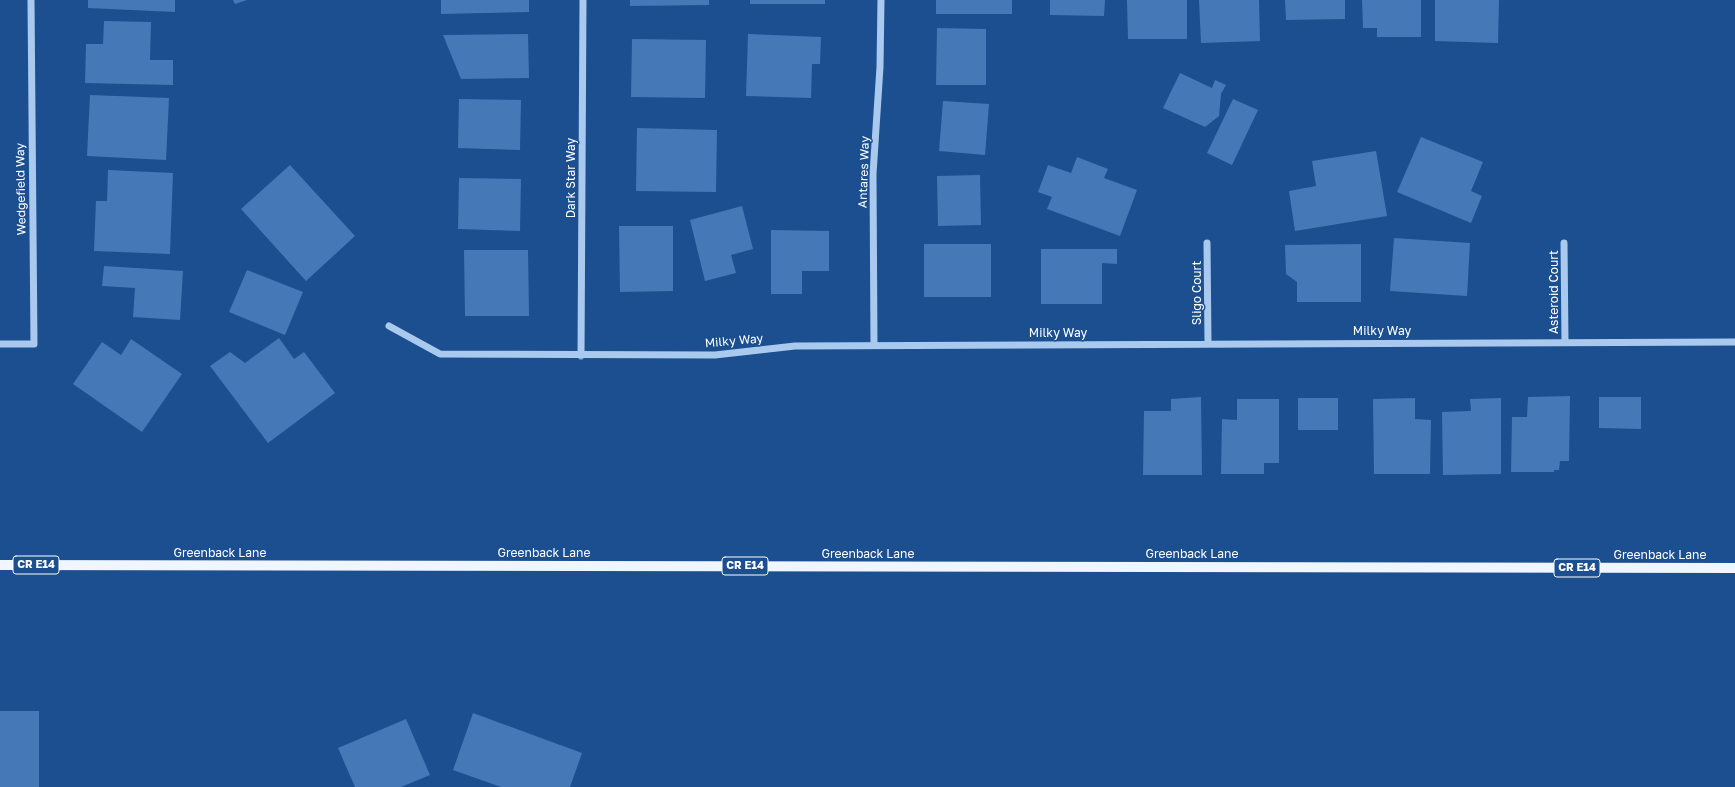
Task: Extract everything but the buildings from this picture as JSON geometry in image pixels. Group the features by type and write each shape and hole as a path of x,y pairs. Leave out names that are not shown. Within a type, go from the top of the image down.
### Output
{"main road":[{"name":"Greenback Lane","path":"0,565 1735,568"}],"street":[{"name":"Wedgefield Way","path":"0,344 34,344 31,0"},
{"name":"Dark Star Way","path":"581,356 583,0"},
{"name":"Antares Way","path":"874,345 873,174 880,67 881,0"},
{"name":"Sligo Court","path":"1207,243 1208,343"},
{"name":"Asteroid Court","path":"1564,243 1565,342"},
{"name":"Milky Way","path":"389,326 440,354 581,356 715,355 795,346 874,345 1735,342"}]}
